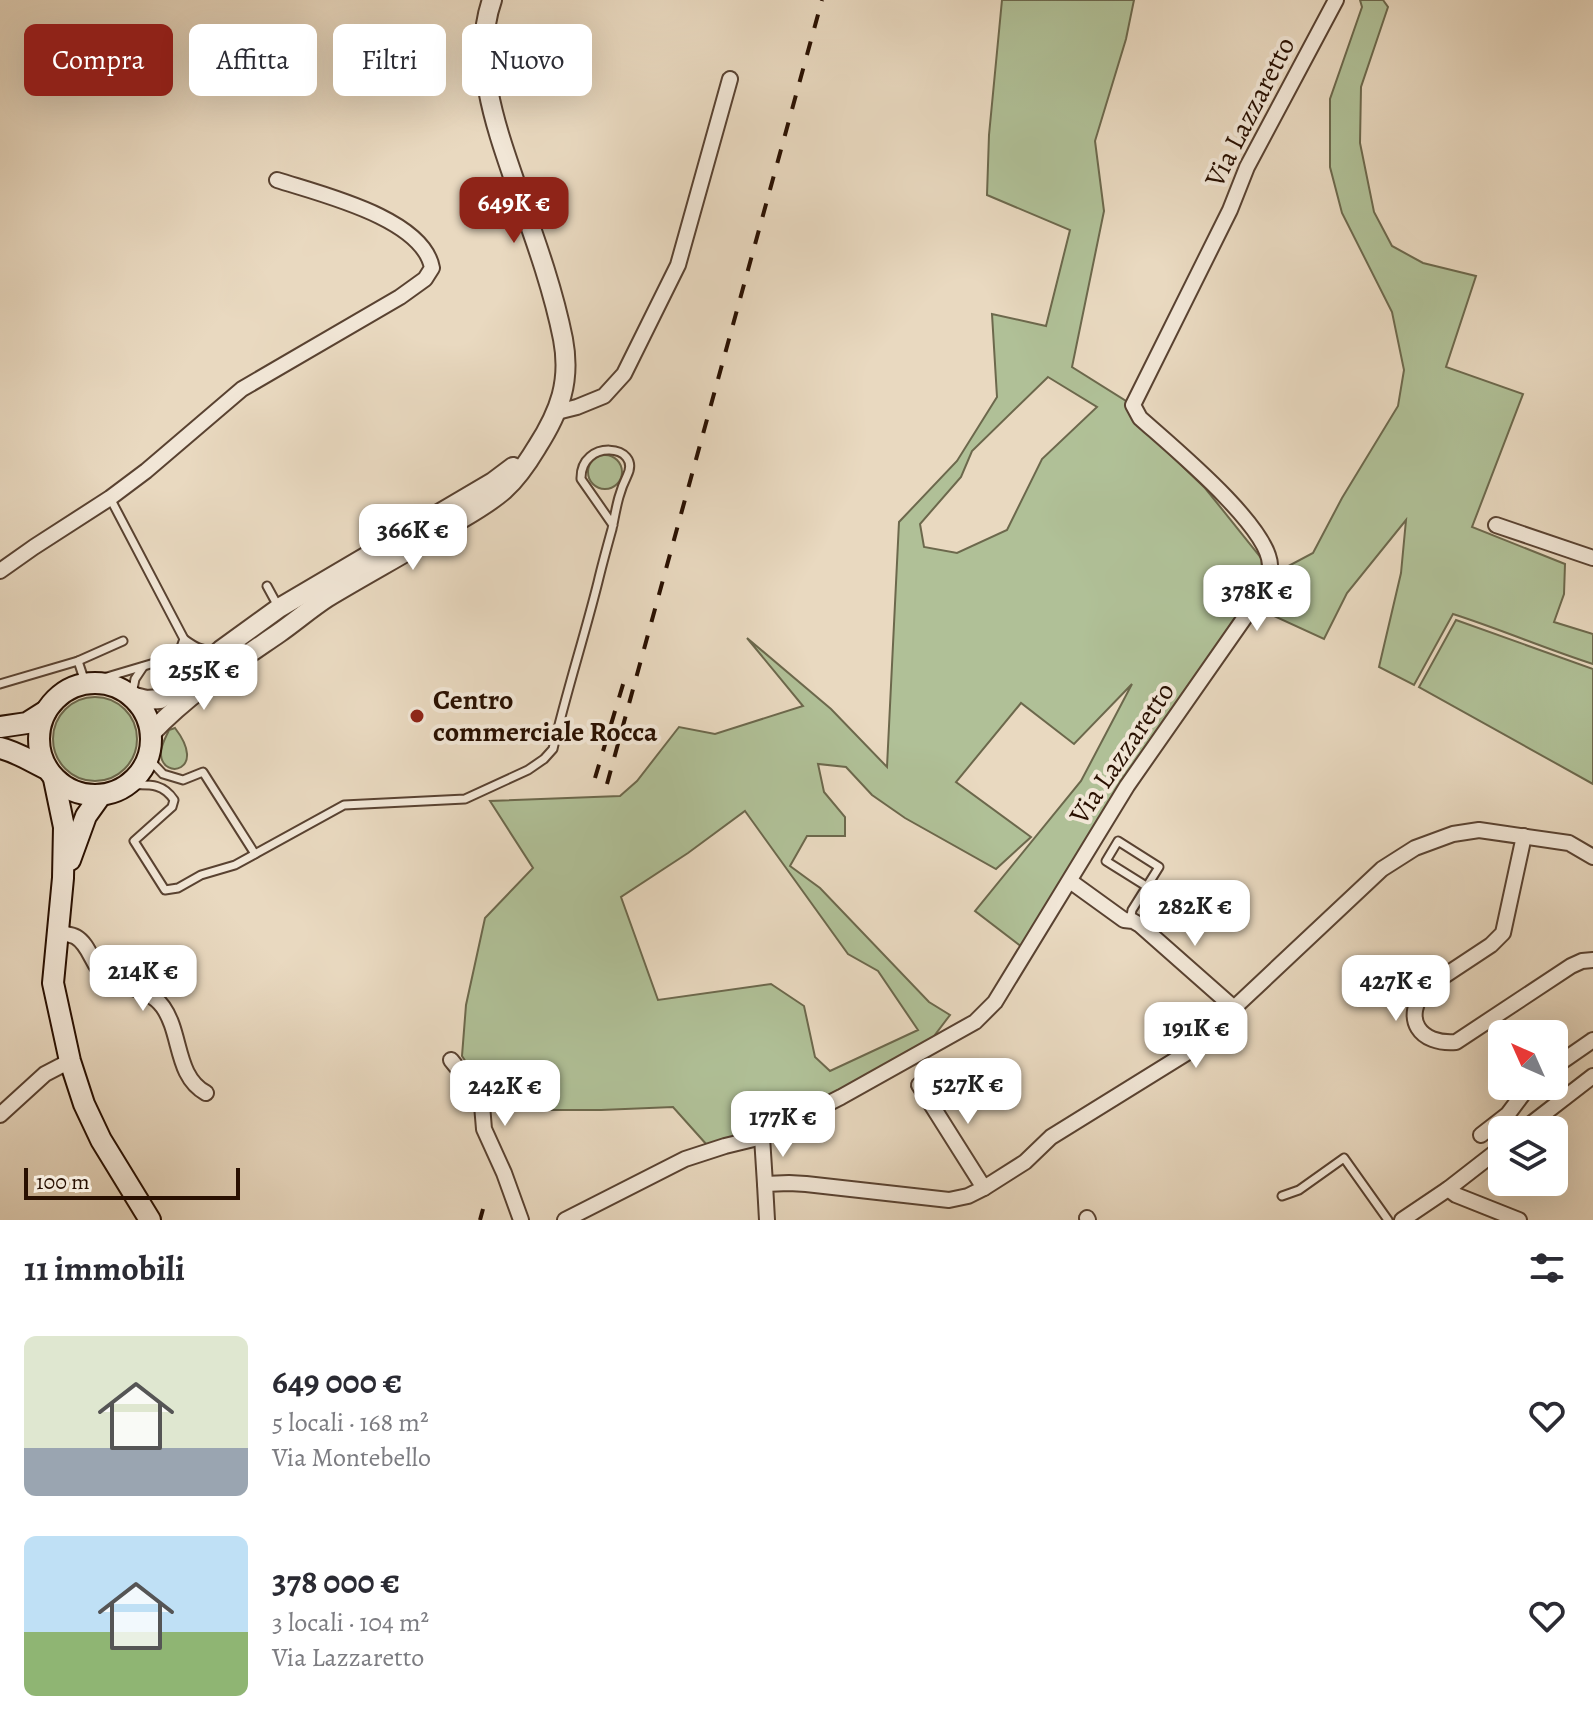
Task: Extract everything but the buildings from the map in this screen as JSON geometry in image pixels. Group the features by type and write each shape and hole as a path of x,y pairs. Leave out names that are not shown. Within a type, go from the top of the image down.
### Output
{"main road":[{"path":"0,748 18,752 76,793 101,795 115,792 138,776 150,749 148,719 141,707 131,696 106,684 90,682 67,690 46,711 27,723 2,726"},
{"path":"46,711 39,730 40,754 50,774 64,827 63,878 53,983 70,1061 84,1104 101,1140 150,1220"},
{"path":"63,878 86,816 101,795"}],"street":[{"name":"Via Lazzaretto","path":"565,1220 685,1159 762,1137 975,1022 995,1002 1127,786 1250,610 1271,566 1259,537 1237,510 1140,418 1133,405 1230,210 1247,167 1336,0"},
{"path":"131,696 146,700 160,699 489,501 525,467 546,434 563,395 567,364 549,283 506,155 486,82 484,56 490,1"},
{"path":"557,412 604,396 624,374 678,265 730,79"},
{"path":"0,571 146,471 242,389 400,297 425,279 432,268 430,257 400,227 373,213 277,180"},
{"path":"151,733 279,608 493,482 515,466 546,434"},
{"path":"1496,525 1593,558"},
{"path":"765,1184 806,1184 949,1200 968,1196 1025,1162 1051,1137 1193,1049 1382,869 1415,848 1453,834 1479,830 1569,843 1593,857"},
{"path":"1524,836 1503,933 1491,945 1426,988 1415,1008 1416,1025 1429,1037 1441,1042 1456,1042 1571,966 1593,960"},
{"path":"1070,881 1124,920 1140,925 1234,1008"},
{"path":"58,932 76,937 102,974 112,981 154,997 165,1009 191,1081 206,1093"},
{"path":"1568,1057 1593,1040"},
{"path":"451,1060 472,1086 482,1105 484,1129 521,1220"},
{"path":"0,1115 45,1074 70,1061"},
{"path":"1541,1116 1593,1076"},
{"path":"919,1085 984,1188"},
{"path":"1481,1135 1508,1114 1518,1100"},
{"path":"762,1137 767,1220"},
{"path":"1402,1220 1488,1158"},
{"path":"1448,1189 1519,1220"}],"lane":[{"path":"128,785 158,786 167,790 174,800 172,807 134,841 165,890 178,888 201,875 235,865 344,805 465,799 528,770 553,749 613,525 616,503 630,470 625,457 617,450 609,449 590,458 581,472 581,479 613,525"},
{"path":"110,498 184,639 195,647 228,657"},
{"path":"267,586 279,608"},
{"path":"78,661 83,676 90,682 171,658 180,650 184,639"},
{"path":"0,684 78,661 123,641"},
{"path":"131,696 135,679 143,667"},
{"path":"148,758 163,774 183,780 203,772 255,854"},
{"path":"1133,921 1132,910 1159,867 1118,841 1106,861 1146,886"},
{"path":"1282,1196 1299,1190 1344,1158 1388,1220"}],"green space":[{"path":"1002,0 1134,0 1126,39 1095,141 1104,211 1072,367 1126,401 1133,419 1205,488 1262,559 1261,578 1250,610 1022,947 975,911 1081,781 1132,684 1074,744 1021,703 956,782 1031,837 996,869 905,818 872,795 846,767 818,764 824,792 845,817 845,836 807,836 790,866 820,888 929,1002 950,1015 928,1044 767,1127 707,1145 673,1107 498,1110 462,1056 466,1005 485,918 533,868 490,801 620,796 637,781 679,727 715,734 803,706 747,638 831,709 887,767 899,522 957,461 997,397 992,314 1046,326 1070,230 987,195 989,135","holes":["1048,377 1097,407 1042,459 1007,530 957,553 924,547 920,524 961,477 972,451","745,811 848,954 878,971 918,1030 830,1071 815,1057 804,1006 771,984 658,1000 621,897"]},
{"path":"1360,0 1383,0 1388,7 1361,87 1360,143 1374,212 1392,246 1423,263 1476,276 1446,367 1523,394 1472,527 1565,564 1564,594 1554,622 1593,634 1593,664 1453,614 1414,685 1379,667 1401,573 1406,520 1347,593 1324,639 1263,611 1279,571 1313,553 1342,498 1398,406 1404,370 1392,312 1342,213 1330,167 1330,99 1362,7"},
{"path":"605,455 617,460 622,472 617,484 605,489 593,484 588,472 593,460"},
{"path":"1456,620 1593,669 1593,784 1419,687"},
{"path":"95,697 118,704 130,716 137,739 130,762 118,774 95,781 72,774 60,762 53,739 60,716 72,704"},
{"path":"175,728 187,754 186,762 175,769 164,763 161,752 169,730"}],"railway":[{"path":"607,784 822,0"},
{"path":"595,778 627,671"},
{"path":"480,1220 483,1209"}],"place":[{"name":"Centro commerciale Rocca","path":"417,716"}]}
